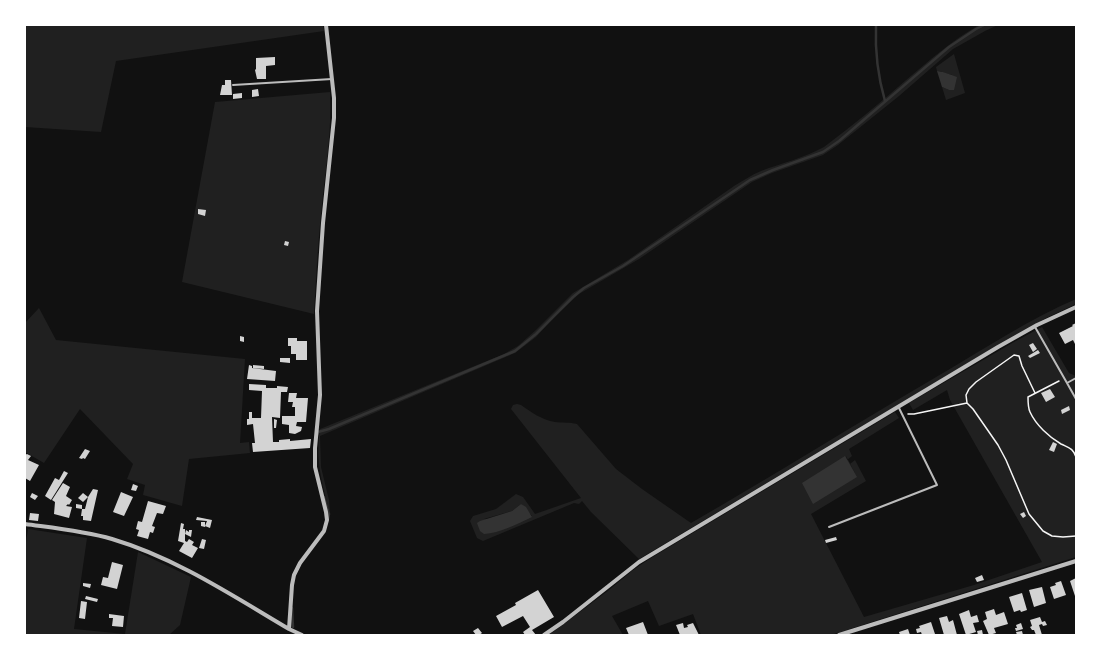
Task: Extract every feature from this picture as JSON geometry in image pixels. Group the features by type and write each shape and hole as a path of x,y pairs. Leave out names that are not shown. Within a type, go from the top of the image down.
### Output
{"street":[{"path":"289,629 294,575 300,563 324,531 327,520 315,467 314,448 320,395 317,311 323,223 334,118 334,98 326,25"},
{"path":"544,635 563,622 639,562 998,347 1076,307"},
{"path":"25,524 90,534 142,550 185,570 302,635"},
{"path":"839,635 1076,561"}],"lane":[{"path":"233,85 332,79"},
{"path":"1035,327 1076,399"},
{"path":"1067,382 1076,378"},
{"path":"830,527 937,485 898,407"}],"path":[{"path":"1035,393 1018,356 1014,355 976,382 969,389 966,395 967,403 973,409 1001,450 1029,514 1043,531 1052,536 1076,536"},
{"path":"1064,378 1028,397 1029,411 1034,420 1052,438 1073,450 1076,457"},
{"path":"901,413 914,414 967,403"}],"shaded area":[{"path":"25,25 323,25 324,31 116,61 101,132 25,127"},
{"path":"979,25 998,25 953,49 899,96 838,145 823,155 772,173 752,182 639,259 579,294 555,316 536,337 515,353 320,436 321,467 329,500 330,513 320,471 318,451 320,429 504,354 518,346 573,293 628,260 750,176 824,147 865,115 941,51"},
{"path":"954,54 965,93 946,100 942,87 949,90 952,75 937,71 936,67"},
{"path":"937,71 957,77 954,90 949,90 942,87"},
{"path":"330,92 327,162 319,232 314,314 182,282 215,102"},
{"path":"1076,299 1076,304 1013,336 639,559 591,512 582,501 579,504 574,503 483,541 477,538 470,521 473,516 496,509 516,494 523,497 535,514 581,498 511,409 513,405 521,405 550,421 577,424 616,469 691,523 1009,334","holes":["521,504 532,516 517,523 484,519 512,511"]},
{"path":"39,308 56,340 245,359 240,443 249,442 250,453 189,459 182,506 143,495 145,485 127,479 133,464 80,409 44,463 25,452 25,323"},
{"path":"1042,327 1069,373 1076,376 1076,557 831,635 701,635 693,614 659,626 648,601 612,616 623,635 549,635 633,570 651,558 895,412 899,418 849,449 852,456 848,459 850,464 855,460 866,481 811,514 864,617 974,585 1042,562 950,400 947,390 913,410 909,403"},
{"path":"845,456 857,477 813,504 802,483"},
{"path":"521,504 526,507 532,517 496,532 484,534 480,531 477,523 480,521 512,511"},
{"path":"28,529 87,538 74,629 125,634 138,552 191,577 180,625 169,635 25,635 25,548"}],"building":[{"path":"275,57 275,65 266,66 266,79 257,79 255,70 256,58"},
{"path":"225,80 231,80 232,95 220,95 222,85 225,85"},
{"path":"258,89 259,96 252,97 252,90"},
{"path":"242,93 242,98 233,99 233,94"},
{"path":"198,209 206,210 205,216 198,214"},
{"path":"285,241 289,242 288,246 284,245"},
{"path":"1076,323 1076,343 1075,344 1073,340 1065,344 1059,333"},
{"path":"240,336 244,337 244,342 240,341"},
{"path":"288,338 297,338 297,341 307,341 307,360 296,360 296,354 291,354 291,346 288,346"},
{"path":"1033,343 1037,349 1033,352 1029,345"},
{"path":"1038,350 1040,353 1030,358 1028,356"},
{"path":"280,358 290,358 290,363 280,362"},
{"path":"249,365 252,366 252,368 276,371 275,381 247,379"},
{"path":"253,365 264,366 264,369 253,368"},
{"path":"249,384 266,385 266,388 277,388 277,386 288,387 287,392 281,392 280,418 272,417 273,442 290,439 290,441 311,439 310,448 253,452 252,443 255,443 253,424 247,425 247,419 249,419 249,412 252,412 252,418 261,418 262,391 249,390"},
{"path":"1050,389 1055,397 1046,402 1041,393"},
{"path":"289,393 297,393 296,398 308,398 306,422 297,422 296,426 302,427 301,431 295,434 289,433 289,425 282,424 282,416 295,416 295,407 292,407 293,402 288,402"},
{"path":"1069,406 1070,410 1062,414 1061,410"},
{"path":"274,419 277,420 276,428 274,428"},
{"path":"1053,442 1057,444 1054,452 1049,450"},
{"path":"85,449 90,451 85,459 79,458"},
{"path":"27,454 31,456 28,460 39,465 30,481 25,478 25,455"},
{"path":"64,471 68,473 51,500 45,496 55,478 59,480"},
{"path":"63,483 70,487 66,496 72,500 69,505 68,504 66,506 72,507 69,518 54,514 55,502 52,500"},
{"path":"133,484 138,486 136,491 131,490"},
{"path":"93,489 98,490 91,521 83,520 83,516 81,516 82,509 85,509 88,497"},
{"path":"121,492 133,497 124,516 113,512"},
{"path":"32,493 38,496 35,500 30,497"},
{"path":"83,493 88,497 83,502 78,498"},
{"path":"148,501 166,506 163,514 157,513 152,526 155,527 153,533 150,532 148,539 137,536 139,530 136,529 138,521 142,522"},
{"path":"76,504 82,505 82,509 76,508"},
{"path":"1024,512 1026,516 1023,518 1020,514"},
{"path":"30,513 39,514 38,521 29,520"},
{"path":"197,517 212,520 210,528 205,526 207,521 196,520"},
{"path":"201,522 205,522 205,527 201,526"},
{"path":"181,523 184,524 183,529 185,529 185,541 187,542 189,539 194,542 192,545 198,548 192,558 179,551 184,543 178,541"},
{"path":"186,530 189,532 189,530 192,530 191,537 185,534"},
{"path":"836,537 837,540 826,543 825,540"},
{"path":"202,539 206,540 204,549 199,548"},
{"path":"112,562 123,565 117,589 101,585 103,577 108,578"},
{"path":"982,575 984,580 977,582 975,578"},
{"path":"1076,578 1076,599 1070,581"},
{"path":"1061,581 1066,595 1054,599 1050,587"},
{"path":"83,583 91,584 90,588 83,586"},
{"path":"1042,587 1046,603 1034,607 1029,590"},
{"path":"538,590 554,617 532,630 536,635 525,635 523,632 530,627 523,616 502,627 496,616"},
{"path":"1022,593 1027,610 1014,612 1009,597"},
{"path":"86,596 98,599 97,602 85,599"},
{"path":"81,601 87,602 85,619 79,618"},
{"path":"994,609 996,615 1004,612 1008,624 994,628 996,633 989,635 983,621 987,619 985,612"},
{"path":"969,610 971,617 977,615 979,622 973,623 976,632 966,635 959,614"},
{"path":"109,614 124,616 123,627 112,626 113,618 109,618"},
{"path":"947,616 949,622 953,620 957,635 944,635 939,618"},
{"path":"1040,617 1042,622 1045,621 1047,625 1039,625 1042,635 1036,635 1034,630 1030,627 1032,626 1030,620"},
{"path":"643,622 648,635 629,635 626,628"},
{"path":"931,622 935,634 922,635 921,632 917,633 916,629 920,628 919,626"},
{"path":"683,623 684,628 693,623 699,635 680,635 676,625"},
{"path":"1021,623 1023,629 1016,631 1016,625"},
{"path":"478,628 482,633 476,635 473,631"},
{"path":"908,629 910,635 900,635 899,632"},
{"path":"982,630 983,635 978,635 977,631"},
{"path":"1022,631 1023,635 1017,635 1016,632"}],"waterway":[{"path":"876,25 876,44 880,83 885,101"},
{"path":"317,435 318,432 329,429 515,351 536,334 584,288 623,266 750,180 823,152 839,141 949,47 984,25"},
{"path":"324,497 329,514 328,519"},
{"path":"292,608 293,627"}]}
